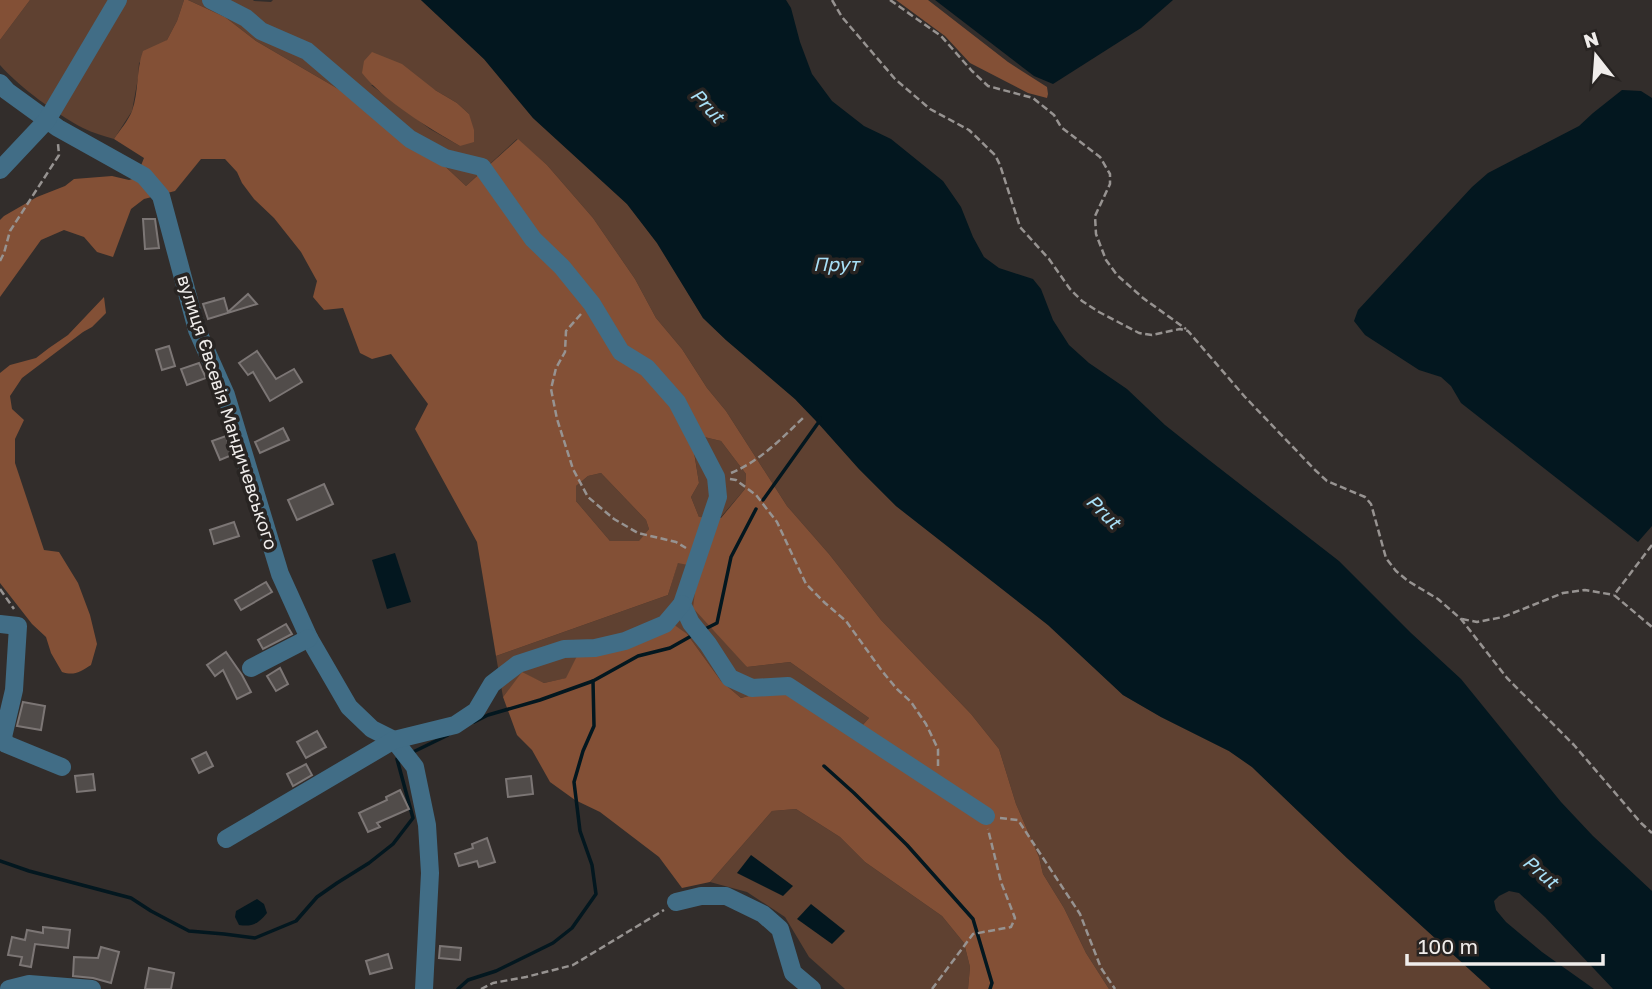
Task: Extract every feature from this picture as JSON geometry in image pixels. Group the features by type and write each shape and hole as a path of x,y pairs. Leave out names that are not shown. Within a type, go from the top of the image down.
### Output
{"street":[{"path":"0,170 52,124 118,0"},
{"path":"211,0 246,18 261,31 307,51 410,139 445,158 482,167 533,239 562,267 593,304 621,352 647,368 677,402 716,477 718,497 682,604 664,624 625,640 595,648 564,649 518,664 492,684 476,711 455,725 397,742 226,839"},
{"name":"вулиця Євсевія Мандичевського","path":"0,83 52,124 145,176 162,196 197,330 226,396 280,574 309,638 349,707 372,729 397,742 415,767 427,825 430,873 424,989"},
{"path":"682,604 691,623 730,678 752,688 788,686 986,816"},
{"path":"0,624 18,626 14,690 3,737 6,744 62,767"},
{"path":"251,668 309,638"},
{"path":"676,902 701,896 726,896 763,914 780,929 793,973 812,989"},
{"path":"9,989 29,984 92,989"}],"path":[{"path":"832,0 842,17 895,79 930,109 969,130 995,155 1020,227 1082,301 1139,333 1152,335 1180,329 1188,331"},
{"path":"890,0 941,36 988,86 1033,98 1054,115 1061,127 1100,157 1110,174 1110,184 1096,216 1097,234 1106,260 1117,275 1188,331 1245,397 1327,481 1365,496 1371,504 1386,558 1396,571 1461,618 1507,678 1574,745 1652,833"},
{"path":"0,261 10,231 59,155 52,124"},
{"path":"593,304 566,331 565,352 556,368 551,389 557,419 573,469 588,497 614,519 638,533 676,542 698,555"},
{"path":"716,477 750,464 803,418"},
{"path":"716,477 736,480 756,495 777,522 806,584 846,621 881,671 911,702 938,749 936,783"},
{"path":"1614,595 1652,545"},
{"path":"0,589 13,607 18,626"},
{"path":"1461,618 1477,622 1503,617 1563,593 1585,590 1614,595 1652,627"},
{"path":"932,989 974,934 1012,927 1014,918 1001,882 986,816 1018,820 1080,914 1101,968 1115,989"},
{"path":"481,989 493,983 573,965 676,902"}],"shaded area":[{"path":"0,0 30,0 0,40"},
{"path":"30,0 184,0 167,40 139,63 132,111 114,139 87,130 62,116 28,91 0,65 0,40"},
{"path":"184,0 225,17 256,41 340,90 435,157 466,186 518,139 547,165 593,218 635,279 656,318 682,349 707,388 726,411 787,506 881,620 971,714 999,749 1016,804 1039,857 1043,874 1109,989 968,989 970,967 964,943 942,916 865,862 840,837 796,809 772,811 710,882 682,888 659,857 600,812 575,800 550,782 532,750 517,735 503,697 522,672 544,683 566,678 580,650 673,624 687,634 721,681 741,698 780,688 853,736 869,718 790,662 747,667 693,608 698,567 678,563 668,595 496,656 477,542 415,429 428,404 391,354 372,359 360,353 343,308 324,310 313,297 317,281 301,252 274,218 254,199 225,159 201,159 175,191 144,199 131,209 113,257 97,252 84,237 64,230 41,240 0,297 0,220 4,216 74,179 112,176 129,180 136,178 144,158 114,139 132,111 143,51 167,40","holes":["704,437 721,441 746,474 745,489 721,518 699,517 691,497 699,483 693,446","601,473 646,520 649,529 639,541 610,541 576,501 576,486 588,476"]},
{"path":"188,0 421,0 484,59 533,118 627,204 657,243 703,318 795,399 896,506 1048,625 1123,695 1229,751 1252,767 1491,989 1109,989 1043,874 1039,857 1016,804 999,749 971,714 881,620 787,506 726,411 707,388 682,349 656,318 635,279 593,218 547,165 517,139 466,186 435,157 340,90 256,41 225,17","holes":["371,85 435,90 469,114 460,146 430,129"]},
{"path":"896,0 928,0 1008,62 1047,87 1047,98 1028,93 970,63 945,36"},
{"path":"372,52 402,64 435,90 457,103 469,114 474,130 474,142 460,146 382,94 362,73 364,61"},
{"path":"104,297 106,313 92,327 22,378 10,396 12,409 24,420 15,439 15,463 44,550 59,552 78,583 97,644 91,665 70,674 62,672 51,653 46,637 32,624 0,583 0,373 10,365 36,358 68,335"},
{"path":"704,437 721,441 746,474 745,489 720,518 699,517 691,497 699,483 693,445"},
{"path":"601,473 646,520 649,529 639,542 610,541 576,501 576,486 588,476"},
{"path":"678,562 699,567 747,667 790,662 869,718 853,736 780,688 741,698 721,681 687,634 567,678 544,683 522,673 503,697 496,656 668,595"},
{"path":"796,809 840,837 865,862 942,916 964,943 970,967 968,989 845,989 809,957 785,917 747,892 710,882 772,811"}],"water":[{"name":"Прут","path":"421,0 786,0 812,74 832,101 864,126 891,139 943,181 961,207 984,257 999,268 1033,279 1041,289 1053,320 1069,345 1089,363 1127,389 1165,425 1339,561 1461,679 1561,802 1652,891 1652,989 1613,989 1545,917 1519,893 1509,891 1494,901 1496,910 1506,922 1594,989 1491,989 1252,767 1229,751 1123,695 1048,625 896,506 795,399 703,318 657,243 627,204 533,118 484,59"},
{"path":"935,0 1173,0 1141,28 1053,84 1034,76"},
{"path":"1622,90 1641,91 1652,98 1652,526 1638,542 1461,403 1451,386 1441,377 1419,370 1365,335 1354,321 1358,310 1488,173 1579,126"},
{"path":"395,553 411,602 387,609 372,560"},
{"path":"751,855 793,886 783,896 737,873"},
{"path":"257,899 264,904 267,913 254,924 239,925 235,917 236,911"},
{"path":"811,904 845,931 832,944 797,919"}],"building":[{"path":"143,219 155,219 159,248 145,249"},
{"path":"248,294 257,304 208,319 203,304 224,298 228,312"},
{"path":"169,346 175,366 162,370 156,350"},
{"path":"257,351 276,379 294,369 302,382 270,401 253,372 248,375 239,363"},
{"path":"199,363 206,378 187,385 181,369"},
{"path":"283,428 289,440 260,453 255,442"},
{"path":"226,436 232,455 220,460 212,441"},
{"path":"324,484 333,504 297,520 288,500"},
{"path":"234,522 239,536 214,544 210,530"},
{"path":"266,582 272,592 241,610 235,600"},
{"path":"286,624 292,634 263,649 258,640"},
{"path":"226,652 251,692 237,699 223,670 215,676 207,665"},
{"path":"280,668 288,684 276,691 267,676"},
{"path":"23,702 45,706 41,730 17,726"},
{"path":"317,731 326,747 306,758 297,742"},
{"path":"206,752 213,766 199,773 192,759"},
{"path":"306,764 312,775 293,786 287,774"},
{"path":"93,774 95,790 77,792 75,776"},
{"path":"531,776 533,794 508,797 506,779"},
{"path":"400,790 409,809 377,823 380,827 368,832 359,813 387,800 386,797"},
{"path":"487,838 495,862 479,867 477,861 459,866 455,854 473,848 472,844"},
{"path":"43,927 70,930 68,948 35,944 31,967 20,965 22,957 8,955 12,937 25,940 27,930 43,933"},
{"path":"440,946 461,948 460,960 439,958"},
{"path":"101,947 119,952 111,983 73,976 74,957 98,958"},
{"path":"388,954 392,968 370,974 366,961"},
{"path":"149,968 174,973 171,989 145,989"}],"waterway":[{"path":"763,500 820,418"},
{"path":"703,630 717,623 731,557 756,509"},
{"path":"474,722 593,681 638,656 670,648 693,635"},
{"path":"458,989 468,980 496,971 553,943 572,928 596,894 592,865 580,831 574,782 594,726 593,681"},
{"path":"411,753 448,735"},
{"path":"0,861 131,898 189,931 255,938 296,921 317,897 393,844 413,818 397,759 401,758"},
{"path":"824,766 907,845 973,919 992,983 990,989"}],"water label":[{"name":"Prut","path":"708,105"},
{"name":"Prut","path":"1104,511"},
{"name":"Prut","path":"1541,871"}]}
